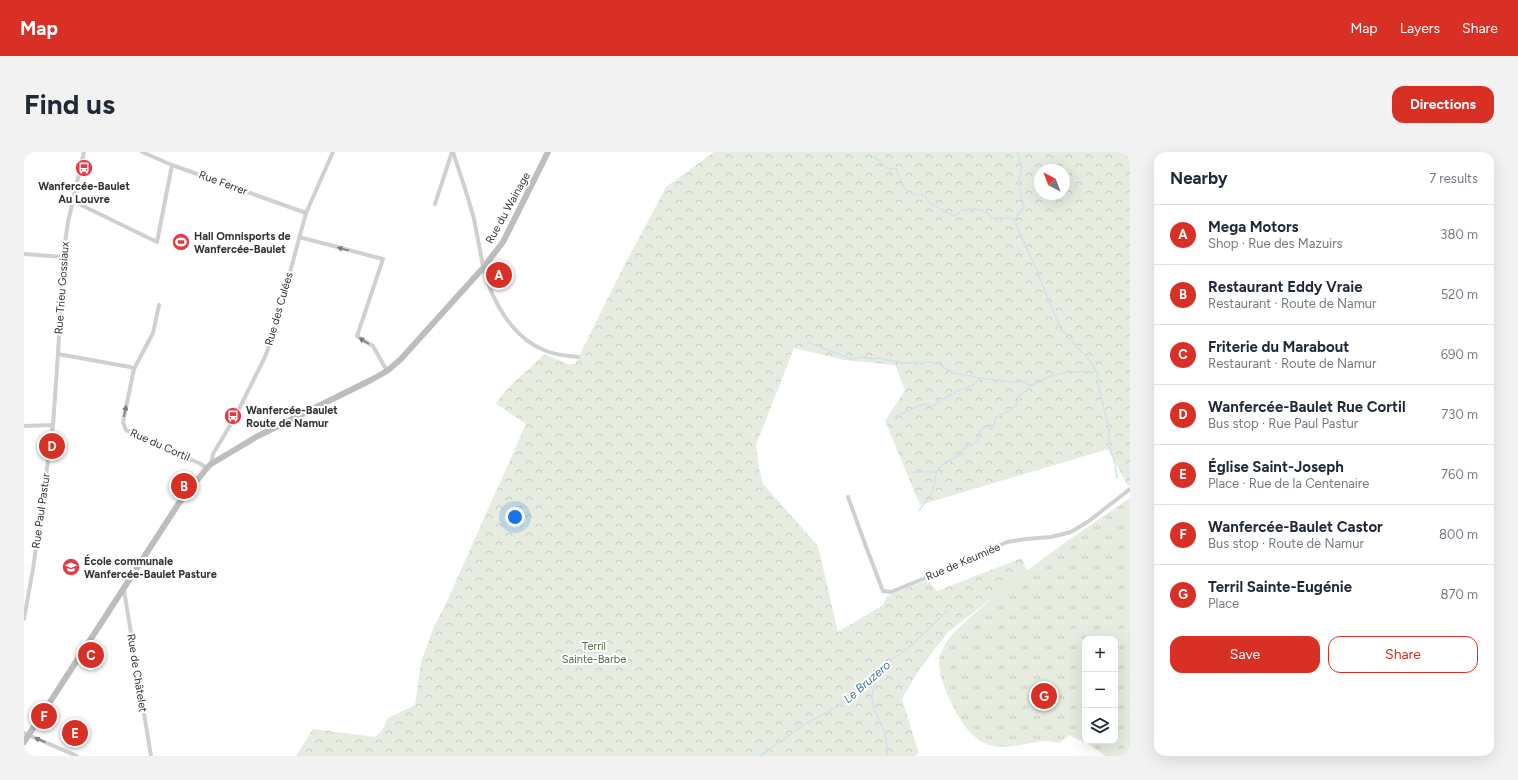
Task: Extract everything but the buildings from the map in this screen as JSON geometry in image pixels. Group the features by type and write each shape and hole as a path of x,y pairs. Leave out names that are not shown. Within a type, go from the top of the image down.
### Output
{"main road":[{"name":"Rue du Wainage","path":"209,466 256,437 387,371 400,360 484,268 503,242 548,152"},
{"path":"24,742 26,734 124,590 179,503 209,466"}],"street":[{"name":"Rue Trieu Gossiaux","path":"53,426 63,257 68,222 84,152"},
{"name":"Rue Ferrer","path":"142,152 306,213"},
{"name":"Rue des Culées","path":"209,466 213,454 235,417 264,359 276,329 306,213 333,152"},
{"path":"435,204 453,152"},
{"path":"453,152 466,188 484,268 499,309 516,330 537,347 546,352 578,357"},
{"path":"73,201 157,242 172,164"},
{"path":"299,237 383,259 357,336 373,346 387,371"},
{"path":"24,254 63,257"},
{"name":"Rue du Cortil","path":"159,305 153,332 134,369 123,422 126,430 158,446 209,466"},
{"path":"58,354 134,369"},
{"path":"24,426 53,426"},
{"name":"Rue Paul Pastur","path":"24,619 33,569 53,426"},
{"name":"Rue de Keumiée","path":"848,496 864,544 883,591 891,592 967,561 1007,542 1052,537 1071,532 1089,521 1130,489"},
{"name":"Rue de Châtelet","path":"124,590 151,756"},
{"path":"26,734 78,756"}],"green space":[{"name":"Terril Sainte-Barbe","path":"714,152 1130,152 1130,485 1128,486 1108,449 920,505 885,421 905,390 895,365 844,360 794,348 756,445 759,468 763,484 818,546 838,632 883,605 887,596 927,580 937,591 1022,558 1027,571 948,632 919,670 902,699 919,754 914,756 296,756 313,729 375,737 382,731 388,718 415,705 421,662 433,629 449,597 526,424 496,404 512,384 544,354 568,364 575,364 624,266 666,187"},
{"path":"1130,498 1130,756 1105,756 1088,744 1118,744 1118,636 1082,636 1082,741 1069,735 1060,743 1045,741 1005,747 989,745 977,739 964,725 946,691 940,671 939,659 947,641 959,627 992,598 1050,553"}],"waterway":[{"path":"1014,220 1024,207 1019,184 1022,166 1017,152"},
{"path":"874,157 889,169 896,169 905,189 908,192 912,194 925,195 930,204 949,214 956,216 961,210 982,210 989,214 992,218 1010,218 1014,220 1032,259 1060,328 1089,360 1097,372 1098,384 1109,430 1109,446 1115,463 1117,478"},
{"path":"808,342 851,359 864,357 904,363 931,362 940,365 953,373 980,378"},
{"path":"895,417 923,404 932,406 957,391 973,385 980,378 1011,382 1024,381 1028,385 1035,384 1048,377 1062,373 1097,372"},
{"path":"913,472 936,472 944,463 958,456 965,447 978,441 979,433 985,426 991,429 996,417 1016,406 1020,395 1033,385"},
{"path":"919,510 931,493 936,473"},
{"name":"Le Bruzero","path":"760,756 807,723 845,702 883,666 912,645 947,611"},
{"path":"879,672 873,690 872,700 875,711 885,733 888,756"}],"place":[{"name":"Wanfercée-Baulet Au Louvre","path":"84,168"},
{"name":"Hall Omnisports de Wanfercée-Baulet","path":"181,242"},
{"name":"Mega Motors","path":"499,275"},
{"name":"Wanfercée-Baulet Route de Namur","path":"233,416"},
{"name":"Wanfercée-Baulet Rue Cortil","path":"52,446"},
{"name":"Restaurant Eddy Vraie","path":"184,486"},
{"name":"École communale Wanfercée-Baulet Pasture","path":"71,567"},
{"name":"Friterie du Marabout","path":"91,655"},
{"name":"Terril Sainte-Eugénie","path":"1044,696"},
{"name":"Wanfercée-Baulet Castor","path":"44,716"},
{"name":"Église Saint-Joseph","path":"75,733"}]}
